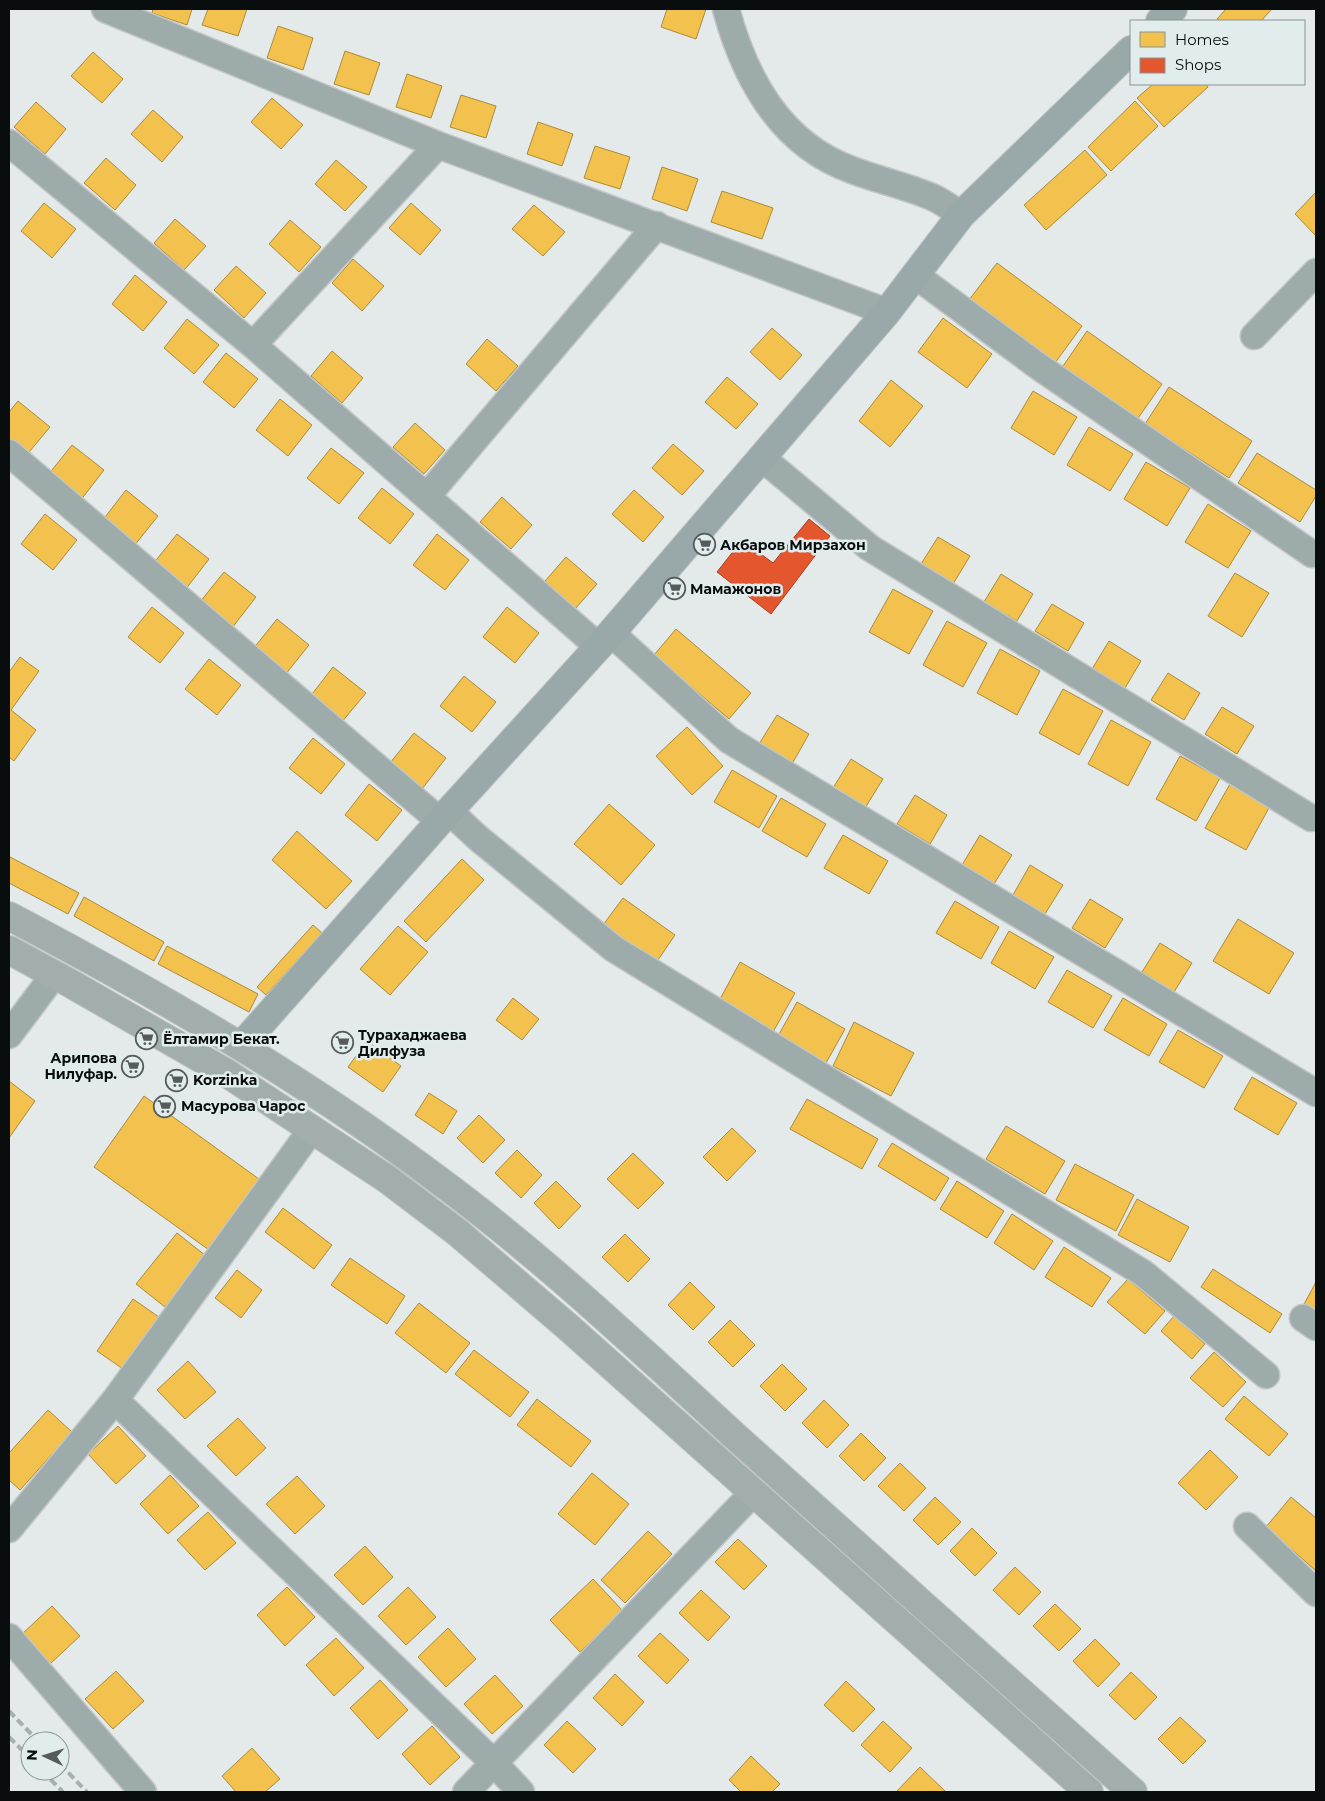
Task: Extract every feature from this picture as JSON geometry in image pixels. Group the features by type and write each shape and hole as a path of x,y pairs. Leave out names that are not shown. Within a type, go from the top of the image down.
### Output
{"main road":[{"path":"9,916 90,958 241,1046 332,1104 396,1148 484,1214 590,1304 1133,1792"},
{"path":"9,950 228,1074 387,1179 458,1232 568,1327 1089,1792"}],"street":[{"path":"104,9 438,145 887,312"},
{"path":"726,9 733,36 760,93 778,120 801,142 825,158 842,166 934,198 961,215"},
{"path":"1161,20 1173,9"},
{"path":"241,1046 445,816 605,640 887,312 961,215 1130,51"},
{"path":"9,143 253,345 427,496 729,740 1316,1093"},
{"path":"253,345 438,145"},
{"path":"427,496 657,226"},
{"path":"1254,336 1316,272"},
{"path":"915,275 1038,366 1312,554"},
{"path":"9,454 445,816 478,838 614,949 1143,1273 1266,1375"},
{"path":"762,458 870,548 1311,818"},
{"path":"9,1035 54,975"},
{"path":"9,1529 115,1400 312,1129"},
{"path":"115,1400 522,1792"},
{"path":"466,1792 495,1764 753,1492"},
{"path":"1247,1526 1316,1593"},
{"path":"9,1637 143,1792"}],"building: Homes":[{"path":"153,9 192,9 187,25 152,13"},
{"path":"208,9 247,9 238,36 202,25"},
{"path":"667,9 706,9 696,39 661,27"},
{"path":"1226,9 1272,9 1262,20 1217,19"},
{"path":"278,26 313,38 303,70 267,58"},
{"path":"345,51 380,63 369,95 334,84"},
{"path":"93,52 123,79 102,103 71,76"},
{"path":"407,74 442,86 431,118 396,107"},
{"path":"1152,85 1207,85 1208,87 1164,127 1137,98"},
{"path":"461,95 496,106 486,138 450,127"},
{"path":"272,98 303,125 281,149 251,122"},
{"path":"1135,101 1158,126 1111,171 1088,147"},
{"path":"36,102 66,129 45,154 14,127"},
{"path":"153,110 183,137 162,162 131,134"},
{"path":"538,122 573,134 562,166 527,154"},
{"path":"595,146 630,157 620,189 584,178"},
{"path":"1085,150 1107,175 1046,230 1024,205"},
{"path":"106,158 136,185 115,210 84,183"},
{"path":"336,160 367,187 345,211 315,184"},
{"path":"662,167 698,179 687,211 652,199"},
{"path":"722,191 773,208 762,239 711,222"},
{"path":"1316,192 1316,236 1295,214"},
{"path":"44,203 76,229 52,258 21,231"},
{"path":"411,203 441,230 420,255 389,228"},
{"path":"534,205 565,232 543,256 512,229"},
{"path":"175,219 206,246 184,270 154,243"},
{"path":"290,220 321,247 299,272 269,244"},
{"path":"353,259 384,286 362,311 332,283"},
{"path":"997,263 1082,326 1055,363 969,300"},
{"path":"236,266 266,293 244,318 214,290"},
{"path":"135,275 167,302 143,331 112,304"},
{"path":"943,318 992,354 967,388 918,352"},
{"path":"187,319 219,345 194,374 164,348"},
{"path":"772,328 802,355 780,380 750,352"},
{"path":"1087,331 1162,384 1136,421 1061,369"},
{"path":"487,339 518,366 496,391 466,364"},
{"path":"332,351 363,378 342,403 311,376"},
{"path":"226,353 258,379 234,408 203,382"},
{"path":"727,377 758,404 736,429 705,402"},
{"path":"891,380 923,406 890,447 859,421"},
{"path":"1169,387 1252,441 1229,478 1145,424"},
{"path":"1033,391 1077,417 1054,455 1011,428"},
{"path":"280,399 312,425 288,456 256,430"},
{"path":"18,401 50,427 25,457 9,444 9,412"},
{"path":"415,423 445,450 424,474 393,447"},
{"path":"1089,427 1133,454 1110,491 1067,465"},
{"path":"673,444 704,471 682,495 652,468"},
{"path":"72,445 104,470 80,501 48,475"},
{"path":"331,448 364,473 339,504 307,478"},
{"path":"1257,453 1316,490 1316,496 1300,522 1238,483"},
{"path":"1146,462 1190,488 1167,526 1124,499"},
{"path":"382,488 414,514 390,544 358,518"},
{"path":"126,490 158,516 134,546 102,521"},
{"path":"634,490 664,517 643,542 612,514"},
{"path":"502,497 532,525 511,549 480,522"},
{"path":"1208,504 1251,531 1228,568 1185,542"},
{"path":"45,514 77,540 53,570 21,544"},
{"path":"177,534 209,559 185,590 153,564"},
{"path":"437,534 469,560 445,590 413,565"},
{"path":"938,537 970,556 953,584 921,564"},
{"path":"566,557 597,584 575,609 545,581"},
{"path":"224,572 256,597 232,628 200,602"},
{"path":"1235,573 1269,593 1242,637 1208,616"},
{"path":"1001,574 1033,594 1017,621 984,602"},
{"path":"893,589 933,611 909,654 869,632"},
{"path":"1052,604 1084,623 1068,651 1035,631"},
{"path":"152,607 184,633 160,663 128,637"},
{"path":"507,607 539,633 515,663 483,637"},
{"path":"277,619 309,645 285,675 253,649"},
{"path":"947,621 987,643 963,687 923,665"},
{"path":"676,629 751,693 729,719 654,655"},
{"path":"1109,641 1141,661 1125,688 1092,669"},
{"path":"1000,649 1040,671 1017,715 977,693"},
{"path":"20,657 39,671 11,710 36,730 14,761 9,757 9,672"},
{"path":"209,659 241,685 217,715 185,689"},
{"path":"333,667 366,693 341,723 309,698"},
{"path":"1168,673 1200,693 1184,720 1151,700"},
{"path":"464,676 496,702 472,732 440,706"},
{"path":"1063,689 1103,711 1079,755 1039,733"},
{"path":"1222,707 1254,726 1237,754 1205,734"},
{"path":"777,715 809,734 792,764 759,744"},
{"path":"1111,720 1151,742 1128,786 1088,764"},
{"path":"687,727 723,766 692,795 656,756"},
{"path":"414,733 446,758 422,789 390,763"},
{"path":"313,738 345,764 321,794 289,768"},
{"path":"1180,756 1220,778 1196,821 1156,799"},
{"path":"851,759 883,779 865,808 833,788"},
{"path":"732,770 777,796 759,828 714,802"},
{"path":"369,784 402,810 377,841 345,815"},
{"path":"1230,784 1270,806 1246,850 1205,828"},
{"path":"915,795 947,815 930,844 897,824"},
{"path":"781,798 826,824 807,857 762,831"},
{"path":"609,804 655,845 621,885 574,844"},
{"path":"297,831 352,881 326,909 272,860"},
{"path":"843,835 888,861 869,894 824,868"},
{"path":"980,835 1012,855 994,884 962,865"},
{"path":"10,857 79,893 68,914 9,883"},
{"path":"462,859 484,880 426,942 404,921"},
{"path":"1030,865 1063,885 1045,914 1013,895"},
{"path":"84,897 164,942 154,961 74,916"},
{"path":"623,898 675,935 656,963 603,925"},
{"path":"1090,899 1123,919 1105,948 1072,928"},
{"path":"955,901 999,927 981,959 936,933"},
{"path":"1238,919 1294,953 1269,994 1213,961"},
{"path":"313,925 322,933 266,995 257,987"},
{"path":"398,926 428,952 390,995 360,969"},
{"path":"1009,931 1054,957 1035,989 991,963"},
{"path":"1160,943 1192,963 1174,992 1142,972"},
{"path":"167,946 258,994 249,1012 158,964"},
{"path":"740,962 795,993 773,1032 719,1001"},
{"path":"1067,970 1112,996 1093,1028 1048,1002"},
{"path":"513,998 539,1019 522,1040 496,1020"},
{"path":"1123,998 1167,1024 1149,1056 1104,1030"},
{"path":"797,1002 845,1029 826,1063 778,1036"},
{"path":"854,1022 914,1053 891,1096 833,1066"},
{"path":"1178,1030 1223,1056 1204,1088 1159,1062"},
{"path":"367,1041 401,1066 383,1092 348,1067"},
{"path":"1252,1077 1297,1103 1278,1135 1234,1109"},
{"path":"9,1081 35,1101 9,1138"},
{"path":"429,1093 457,1111 443,1134 415,1115"},
{"path":"144,1096 259,1179 209,1250 94,1167"},
{"path":"807,1099 878,1139 862,1169 790,1129"},
{"path":"479,1115 505,1140 483,1163 457,1138"},
{"path":"1006,1126 1065,1161 1045,1194 986,1159"},
{"path":"732,1128 756,1151 727,1181 703,1157"},
{"path":"892,1143 949,1178 935,1201 878,1166"},
{"path":"517,1150 542,1175 521,1198 495,1173"},
{"path":"633,1153 664,1183 638,1209 607,1179"},
{"path":"1075,1164 1134,1195 1116,1231 1056,1200"},
{"path":"556,1181 581,1206 559,1229 534,1203"},
{"path":"957,1181 1004,1211 987,1238 940,1209"},
{"path":"1137,1199 1189,1227 1170,1262 1118,1235"},
{"path":"283,1208 332,1245 314,1269 265,1232"},
{"path":"1012,1214 1053,1241 1034,1270 994,1243"},
{"path":"177,1233 206,1256 165,1307 136,1284"},
{"path":"625,1234 650,1259 628,1282 602,1257"},
{"path":"1064,1247 1111,1278 1092,1307 1045,1277"},
{"path":"350,1258 405,1296 387,1324 331,1285"},
{"path":"1213,1269 1282,1314 1270,1333 1201,1287"},
{"path":"237,1270 262,1290 241,1318 215,1298"},
{"path":"1128,1279 1165,1311 1145,1334 1107,1302"},
{"path":"690,1282 715,1307 693,1330 668,1305"},
{"path":"1316,1282 1316,1314 1303,1306"},
{"path":"133,1299 159,1317 123,1369 97,1351"},
{"path":"419,1303 470,1343 446,1373 395,1333"},
{"path":"1174,1316 1205,1344 1192,1359 1161,1331"},
{"path":"730,1320 755,1345 733,1367 708,1342"},
{"path":"474,1350 529,1392 510,1417 455,1374"},
{"path":"1214,1352 1246,1382 1223,1407 1190,1378"},
{"path":"188,1361 216,1392 185,1419 157,1390"},
{"path":"782,1364 807,1389 785,1411 760,1386"},
{"path":"1244,1396 1288,1434 1269,1456 1225,1419"},
{"path":"537,1399 591,1441 571,1467 517,1425"},
{"path":"824,1400 849,1425 827,1448 802,1423"},
{"path":"48,1410 72,1432 20,1490 9,1480 9,1453"},
{"path":"238,1418 266,1448 236,1476 207,1446"},
{"path":"118,1426 146,1456 116,1484 88,1454"},
{"path":"861,1433 886,1458 864,1481 839,1456"},
{"path":"1210,1450 1238,1477 1206,1510 1178,1483"},
{"path":"900,1463 926,1488 904,1511 878,1486"},
{"path":"592,1473 629,1504 595,1545 558,1514"},
{"path":"170,1475 199,1506 168,1534 140,1504"},
{"path":"297,1476 325,1506 295,1534 266,1504"},
{"path":"935,1497 961,1522 938,1545 913,1520"},
{"path":"1291,1497 1316,1518 1315,1570 1266,1527"},
{"path":"208,1512 236,1543 205,1570 177,1540"},
{"path":"972,1528 997,1553 975,1576 950,1551"},
{"path":"648,1531 672,1554 625,1603 601,1580"},
{"path":"738,1539 767,1566 744,1590 715,1562"},
{"path":"365,1546 393,1577 363,1605 334,1575"},
{"path":"1015,1567 1041,1592 1019,1615 993,1590"},
{"path":"593,1579 623,1611 580,1652 550,1620"},
{"path":"287,1587 315,1617 285,1646 257,1615"},
{"path":"408,1587 436,1617 406,1645 378,1616"},
{"path":"701,1590 730,1617 708,1641 679,1613"},
{"path":"1055,1604 1081,1629 1059,1651 1033,1626"},
{"path":"52,1606 80,1636 50,1664 22,1634"},
{"path":"448,1628 476,1659 446,1687 418,1657"},
{"path":"660,1633 689,1660 667,1684 638,1656"},
{"path":"336,1638 364,1668 334,1696 306,1665"},
{"path":"1095,1639 1120,1664 1098,1687 1073,1661"},
{"path":"116,1671 144,1701 113,1729 85,1699"},
{"path":"1131,1672 1157,1697 1135,1720 1109,1695"},
{"path":"615,1674 644,1702 622,1726 593,1698"},
{"path":"495,1675 523,1706 492,1734 464,1704"},
{"path":"380,1680 408,1710 378,1739 350,1708"},
{"path":"846,1681 875,1709 853,1732 824,1705"},
{"path":"1180,1717 1206,1741 1183,1764 1158,1739"},
{"path":"567,1721 596,1749 573,1773 544,1745"},
{"path":"883,1721 912,1748 890,1772 861,1745"},
{"path":"432,1726 460,1757 430,1785 402,1754"},
{"path":"252,1748 280,1779 265,1792 236,1792 222,1776"},
{"path":"751,1756 780,1784 772,1792 741,1792 729,1780"},
{"path":"920,1767 946,1792 897,1791"}],"building: Shops":[{"path":"809,519 830,536 771,614 717,572 742,540 773,563"}],"railway":[{"path":"9,1711 28,1731"},
{"path":"9,1737 20,1748"},
{"path":"70,1774 87,1792"},
{"path":"52,1781 63,1792"}],"place":[{"name":"Акбаров Мирзахон","path":"704,545"},
{"name":"Мамажонов","path":"674,589"},
{"name":"Ёлтамир Бекат.","path":"147,1039"},
{"name":"Турахаджаева Дилфуза","path":"342,1043"},
{"name":"Арипова Нилуфар.","path":"133,1066"},
{"name":"Korzinka","path":"177,1080"},
{"name":"Масурова Чарос","path":"165,1106"}]}
